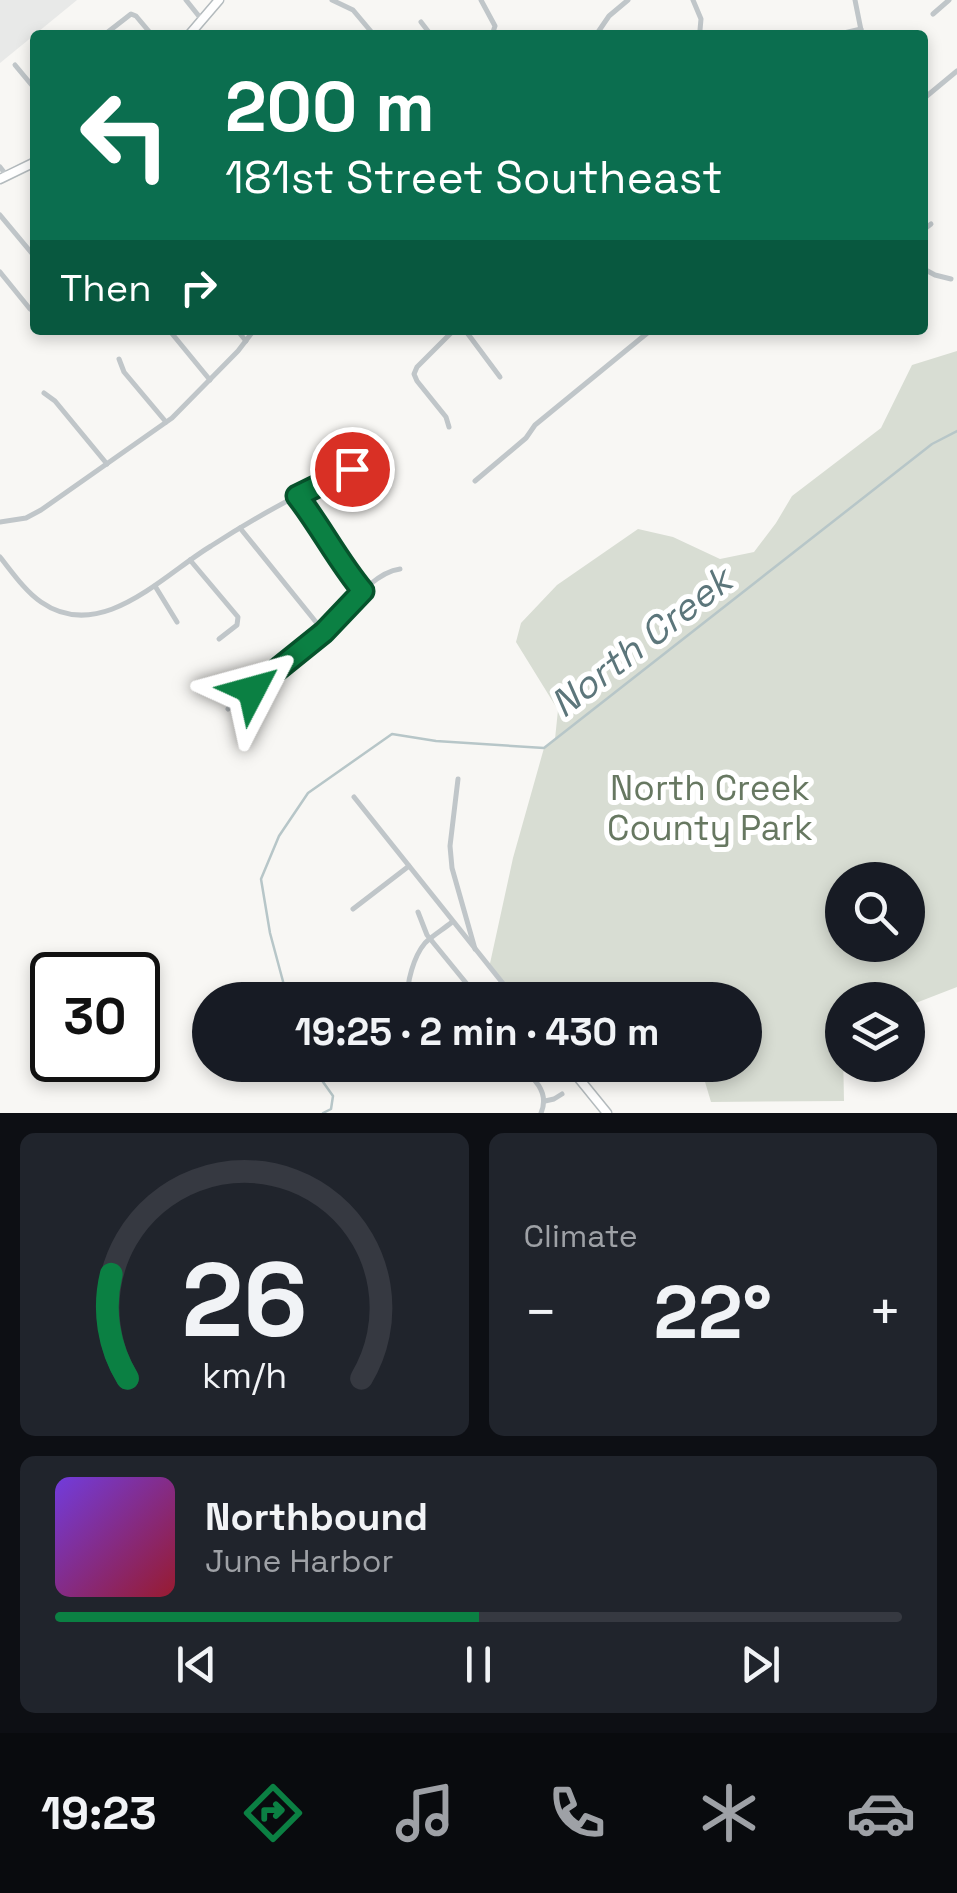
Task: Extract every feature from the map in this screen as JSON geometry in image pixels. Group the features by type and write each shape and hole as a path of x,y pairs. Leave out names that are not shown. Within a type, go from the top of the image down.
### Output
{"street":[{"path":"186,0 202,20"},
{"path":"194,30 220,0"},
{"path":"332,0 352,10 370,30"},
{"path":"481,0 494,30"},
{"path":"599,30 628,0"},
{"path":"694,0 700,30"},
{"path":"855,0 862,30"},
{"path":"932,14 950,0 957,8"},
{"path":"110,30 128,15 136,16 148,30"},
{"path":"420,22 427,30"},
{"path":"14,65 30,84"},
{"path":"928,95 957,71"},
{"path":"2,174 30,164"},
{"path":"0,215 30,251"},
{"path":"928,271 951,279"},
{"path":"0,272 30,309"},
{"path":"172,335 210,380"},
{"path":"241,335 246,341"},
{"path":"0,522 34,514 166,422 250,335"},
{"path":"449,335 414,374 416,382 446,417 449,427"},
{"path":"468,335 500,377"},
{"path":"475,481 526,438 535,425 645,335"},
{"path":"119,359 124,372 166,422"},
{"path":"44,393 55,401 106,464"},
{"path":"1,562 52,608 88,614 103,612 155,586 240,528 352,469"},
{"path":"297,496 341,565 363,591"},
{"path":"240,528 324,632"},
{"path":"190,560 238,616 237,625 219,638"},
{"path":"228,709 324,632 363,591 390,571 400,569"},
{"path":"155,586 177,622"},
{"path":"458,779 450,846 452,868 476,952"},
{"path":"354,797 499,982"},
{"path":"354,910 409,866"},
{"path":"418,912 431,939 465,982"},
{"path":"410,982 424,945 452,922"},
{"path":"535,1082 545,1099 541,1113"},
{"path":"582,1082 607,1113"},
{"path":"545,1099 554,1100 562,1094"}],"shaded area":[{"path":"0,0 77,0 40,30 30,30 30,38 0,63"}],"green space":[{"name":"North Creek County Park","path":"957,351 957,987 925,999 925,982 825,982 825,1082 844,1082 844,1101 711,1102 705,1082 762,1082 762,982 500,982 489,968 513,858 544,748 555,739 558,710 516,642 521,623 557,585 638,529 673,537 720,559 754,552 792,496 881,428 912,365"}],"waterway":[{"name":"North Creek","path":"283,982 261,879 279,836 308,793 392,734 544,748 932,444 957,431"},
{"name":"North Creek","path":"323,1082 333,1096 331,1109 323,1113"}],"route":[{"path":"252,690 324,632 363,591 341,565 297,496 352,469"}]}
